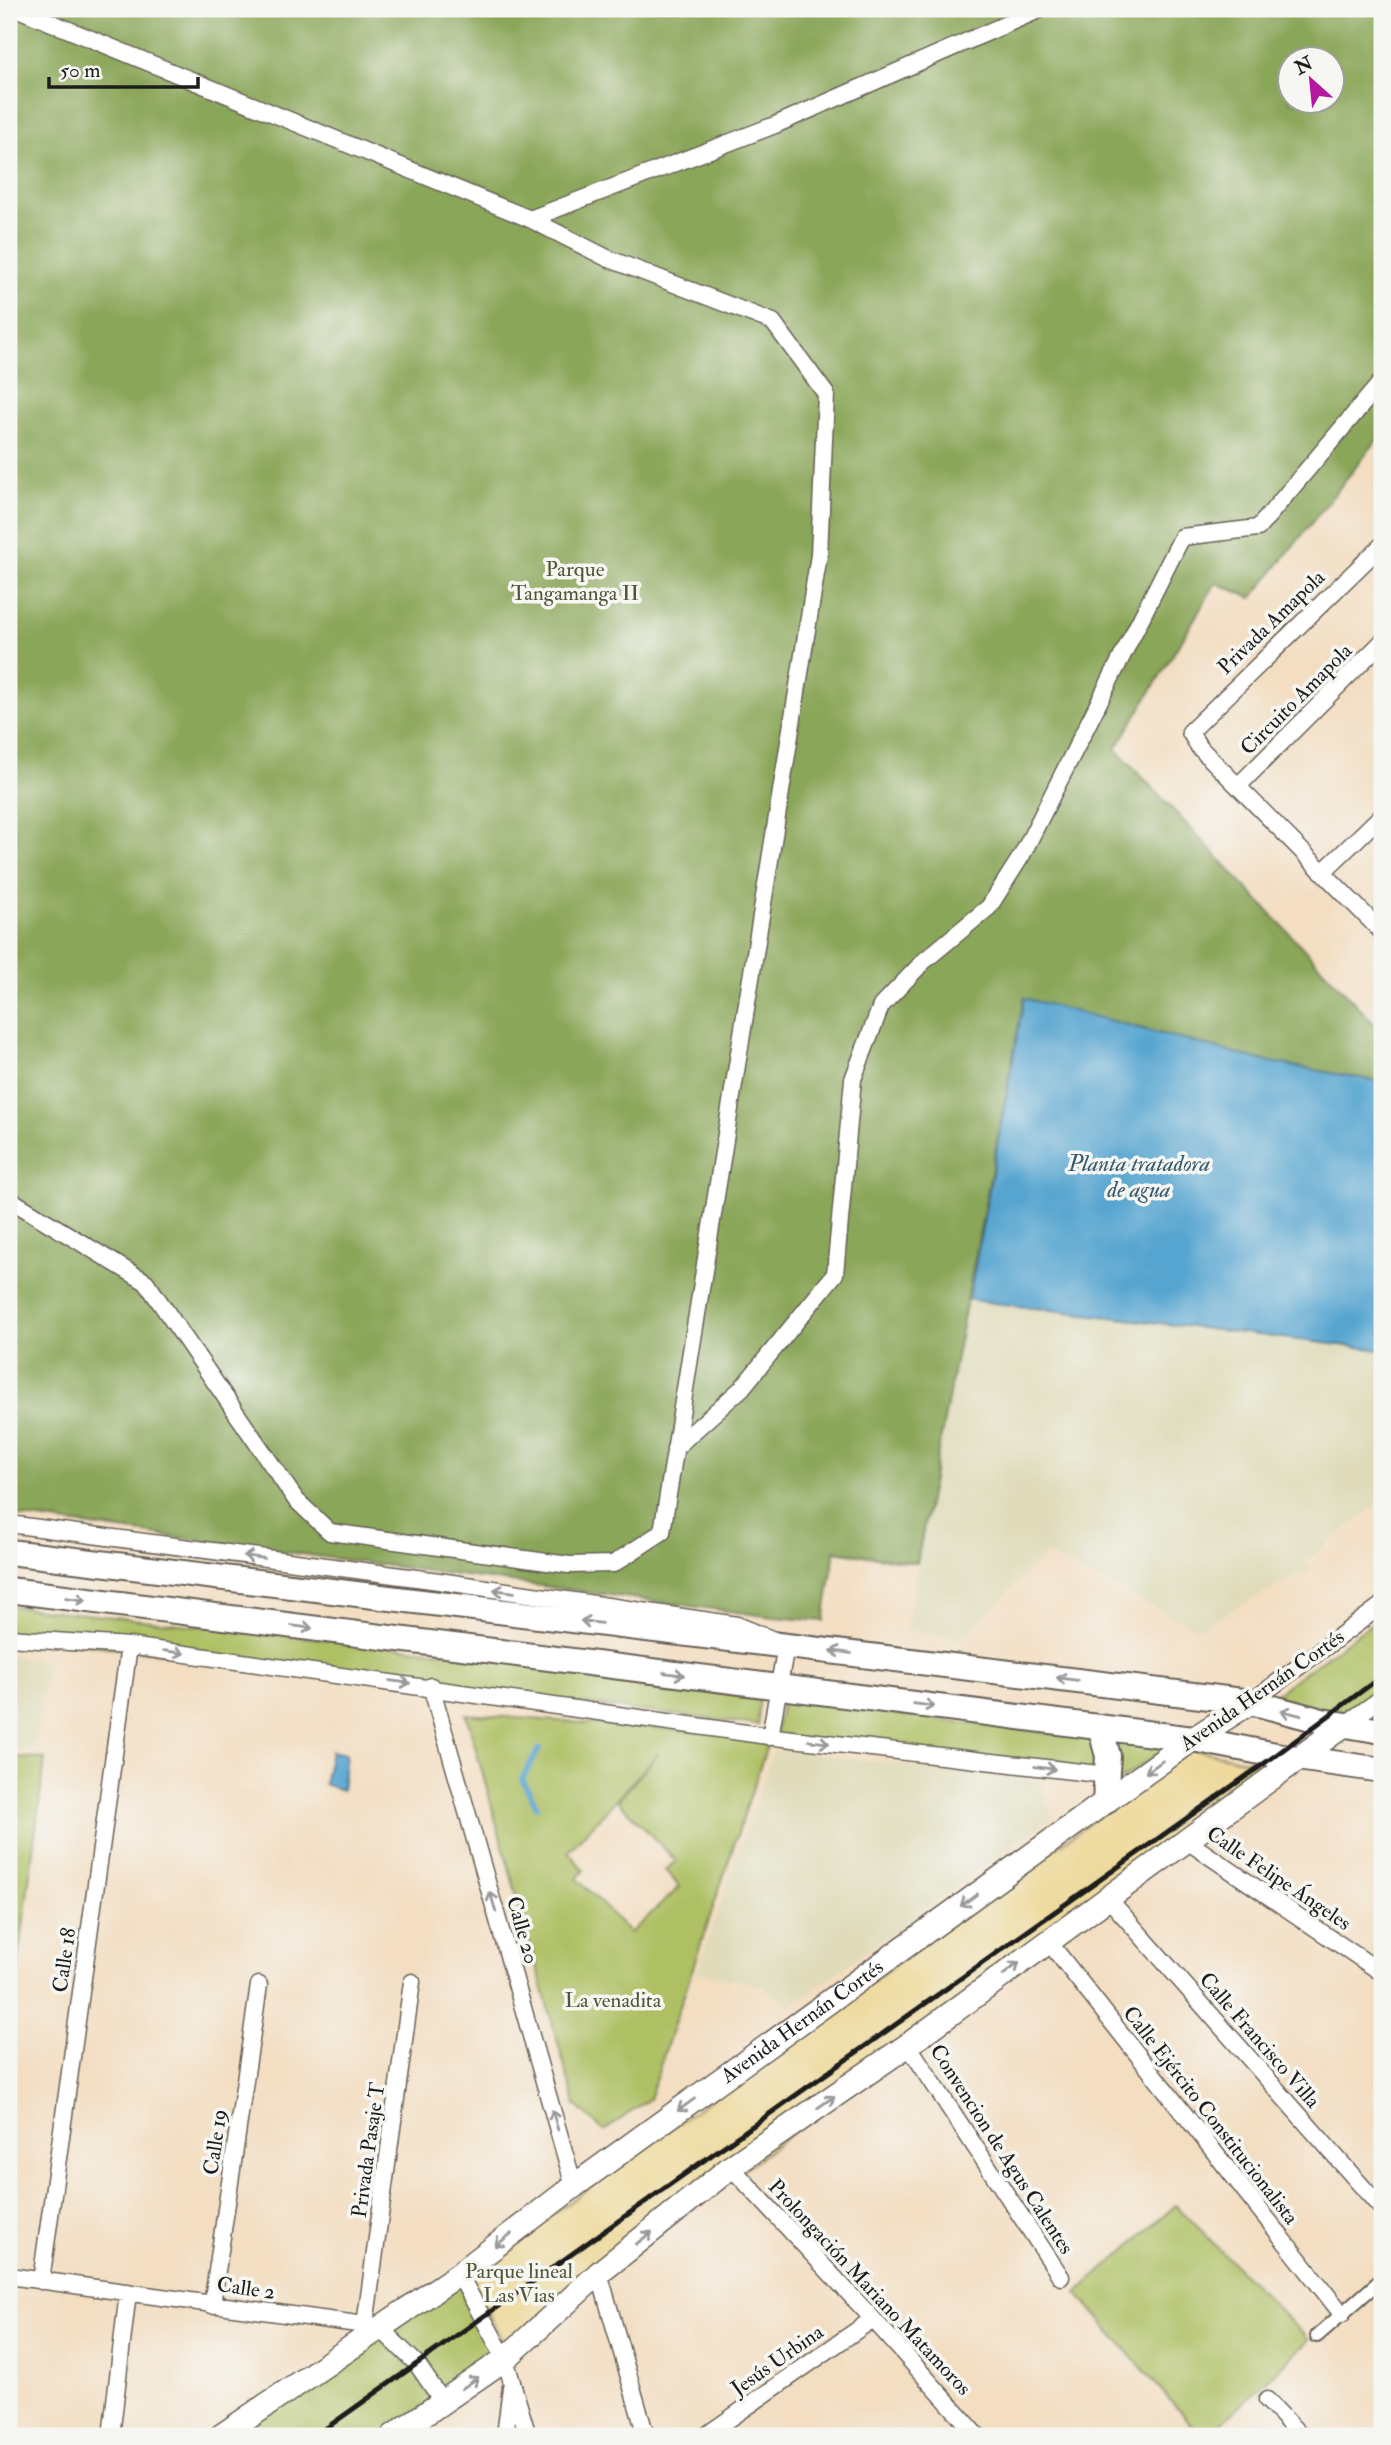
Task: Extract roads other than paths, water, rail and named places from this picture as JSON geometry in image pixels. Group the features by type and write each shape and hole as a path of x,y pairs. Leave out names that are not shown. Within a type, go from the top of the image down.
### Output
{"main road":[{"path":"9,1552 80,1561 438,1592 786,1645 1251,1702 1344,1725 1382,1731"},
{"path":"9,1590 1193,1739 1276,1755 1300,1756 1382,1770"},
{"name":"Avenida Hernán Cortés","path":"221,2436 372,2326 459,2274 574,2186 1105,1802 1193,1739 1251,1702"},
{"path":"393,2436 443,2402 509,2368 599,2273 731,2167 908,2045 1344,1725"},
{"path":"1100,1727 1108,1756 1105,1802"}],"street":[{"path":"9,1199 146,1282 296,1500 331,1532 569,1565 612,1564 662,1532 819,555 826,394 773,322 607,258 530,219 18,9"},
{"path":"530,219 775,125 1041,9"},
{"path":"675,1448 742,1388 835,1273 853,1079 881,1006 924,961 989,907 1021,855 1182,537 1258,528 1382,381"},
{"name":"Privada Amapola","path":"1190,732 1382,545"},
{"name":"Circuito Amapola","path":"1239,785 1382,642"},
{"name":"Circuito Amapola","path":"1190,732 1199,747 1382,932"},
{"path":"1324,871 1382,815"},
{"path":"9,1524 438,1592"},
{"path":"80,1561 83,1534"},
{"name":"Avenida Hernán Cortés","path":"1251,1702 1382,1605"},
{"path":"9,1638 129,1646 431,1686 770,1737 1107,1776"},
{"path":"770,1737 776,1687 786,1645"},
{"name":"Calle 18","path":"41,2281 129,1646"},
{"name":"Calle 20","path":"431,1686 574,2186"},
{"path":"1344,1725 1382,1698"},
{"name":"Calle Felipe Ángeles","path":"1187,1841 1382,1973"},
{"name":"Calle Francisco Villa","path":"1108,1898 1382,2210"},
{"name":"Calle Ejército Constitucionalista","path":"1048,1941 1342,2314"},
{"name":"Privada Pasaje T","path":"372,2326 412,1982"},
{"name":"Calle 19","path":"212,2305 259,1985"},
{"name":"Convencion de Agus Calentes","path":"908,2045 1061,2277"},
{"name":"Prolongación Mariano Matamoros","path":"731,2167 978,2436"},
{"path":"599,2273 646,2436"},
{"path":"459,2274 509,2368 528,2436"},
{"name":"Calle 2","path":"9,2276 372,2326"},
{"path":"1317,2336 1382,2279"},
{"path":"111,2436 128,2292"},
{"name":"Jesús Urbina","path":"705,2436 873,2319"},
{"path":"372,2326 417,2364 443,2402"},
{"path":"505,2436 509,2368"},
{"path":"1267,2400 1301,2436"}],"water":[{"name":"Planta tratadora de agua","path":"1024,998 1265,1061 1382,1082 1382,1350 969,1300"},
{"path":"331,1751 346,1754 342,1790 324,1784"}],"waterway":[{"path":"537,1807 522,1779 539,1749"}],"railway":[{"path":"315,2436 1276,1755 1382,1676"}],"park label":[{"name":"Parque Tangamanga II","path":"575,581"},
{"name":"La venadita","path":"613,2000"},
{"name":"Parque lineal Las Vias","path":"519,2283"}]}
